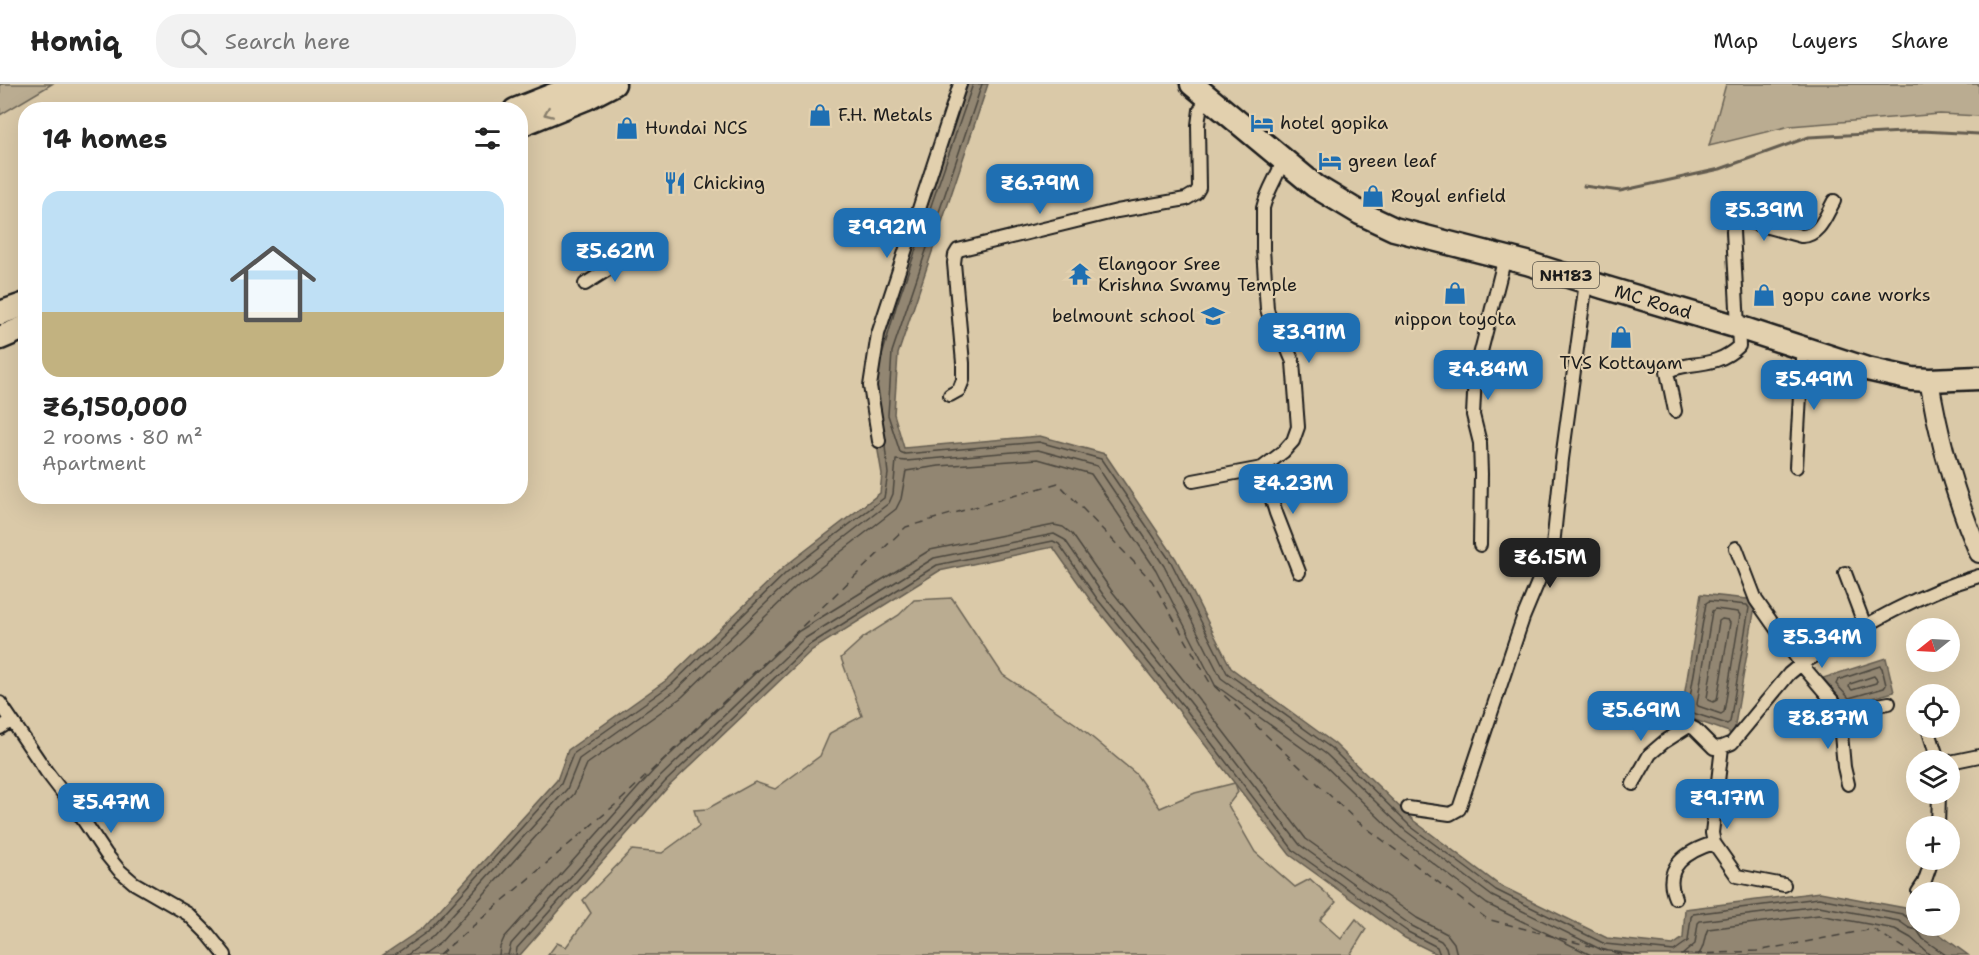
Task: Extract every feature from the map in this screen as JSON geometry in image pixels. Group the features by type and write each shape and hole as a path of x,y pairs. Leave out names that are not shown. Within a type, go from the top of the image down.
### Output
{"highway":[{"path":"528,105 581,84"},
{"path":"528,122 614,84"},
{"name":"MC Road","path":"1200,91 1325,193 1394,229 1505,257 1738,327 1867,369 1912,379 1979,378"},
{"path":"0,314 18,307"},
{"path":"0,338 18,330"}],"main road":[{"path":"1929,380 1951,480 1979,553"}],"street":[{"path":"879,441 870,386 878,334 960,84"},
{"path":"950,396 958,390 963,380 954,263 958,250 1191,196 1199,188 1200,91"},
{"path":"1193,482 1262,468 1293,441 1298,427 1293,362 1269,316 1265,288 1263,207 1265,197 1283,161"},
{"path":"1675,411 1667,372 1674,368 1714,361 1731,354 1739,346 1734,223 1742,220 1801,236 1809,236 1816,231 1834,201"},
{"path":"585,284 629,256"},
{"path":"1480,545 1480,443 1473,415 1475,375 1505,257"},
{"path":"1408,808 1445,814 1455,812 1459,808 1534,586 1553,546 1562,459 1586,282"},
{"path":"1796,467 1804,350"},
{"path":"1262,468 1276,513 1299,572"},
{"path":"1736,548 1756,600 1801,664 1836,705 1839,712 1848,784"},
{"path":"1845,573 1866,626"},
{"path":"1633,784 1650,754 1689,726 1714,748 1732,743 1789,674 1801,664 1922,597 1979,576"},
{"path":"1839,712 1890,703"},
{"path":"0,704 82,818 105,854 119,870 134,883 188,914 225,955"},
{"path":"0,728 11,721"},
{"path":"1722,747 1712,833 1714,843 1737,876 1784,885"},
{"path":"1960,760 1979,756"},
{"path":"1676,898 1671,887 1671,880 1679,862 1689,852 1714,843"}],"shaded area":[{"path":"0,84 52,84 18,102 18,104 0,115"},
{"path":"1726,84 1979,84 1979,116 1940,114 1790,126 1709,146"},
{"path":"952,598 1003,675 1076,724 1136,774 1160,808 1195,793 1235,783 1238,792 1228,805 1255,852 1295,887 1310,879 1336,902 1320,920 1341,939 1356,919 1366,929 1350,955 548,955 557,943 566,947 591,913 583,900 632,850 662,853 699,826 694,810 707,809 755,782 775,789 820,756 830,733 862,716 841,658 864,637 899,615 914,600"}],"water":[{"path":"968,84 988,84 898,354 894,414 904,448 1040,436 1105,454 1176,559 1231,668 1335,744 1414,821 1499,885 1607,938 1673,945 1683,938 1685,909 1820,892 1905,908 1906,936 1942,936 1968,955 1439,955 1405,938 1290,855 1093,604 1053,547 939,571 812,650 669,786 520,955 383,955 423,928 557,780 568,750 668,679 784,567 880,493 882,474 870,405 872,371 890,305"},
{"path":"1701,594 1756,600 1732,743 1729,732 1681,715"},
{"path":"1886,658 1894,692 1846,705 1823,678"}],"waterway":[{"path":"1584,186 1620,191 1720,169 1809,137 1922,131 1979,134"}],"ferry route":[{"path":"439,955 622,799 906,527 1058,483 1152,581 1209,681 1356,820 1487,919 1624,955"},
{"path":"1680,955 1757,951 1873,929 1915,955"}],"place":[{"name":"F.H. Metals","path":"820,115"},
{"name":"hotel gopika","path":"1262,123"},
{"name":"Hundai NCS","path":"627,128"},
{"name":"green leaf","path":"1330,161"},
{"name":"Chicking","path":"675,183"},
{"name":"Royal enfield","path":"1373,196"},
{"name":"Elangoor Sree Krishna Swamy Temple","path":"1080,274"},
{"name":"nippon toyota","path":"1455,293"},
{"name":"gopu cane works","path":"1764,295"},
{"name":"belmount school","path":"1213,316"},
{"name":"TVS Kottayam","path":"1621,337"}]}
